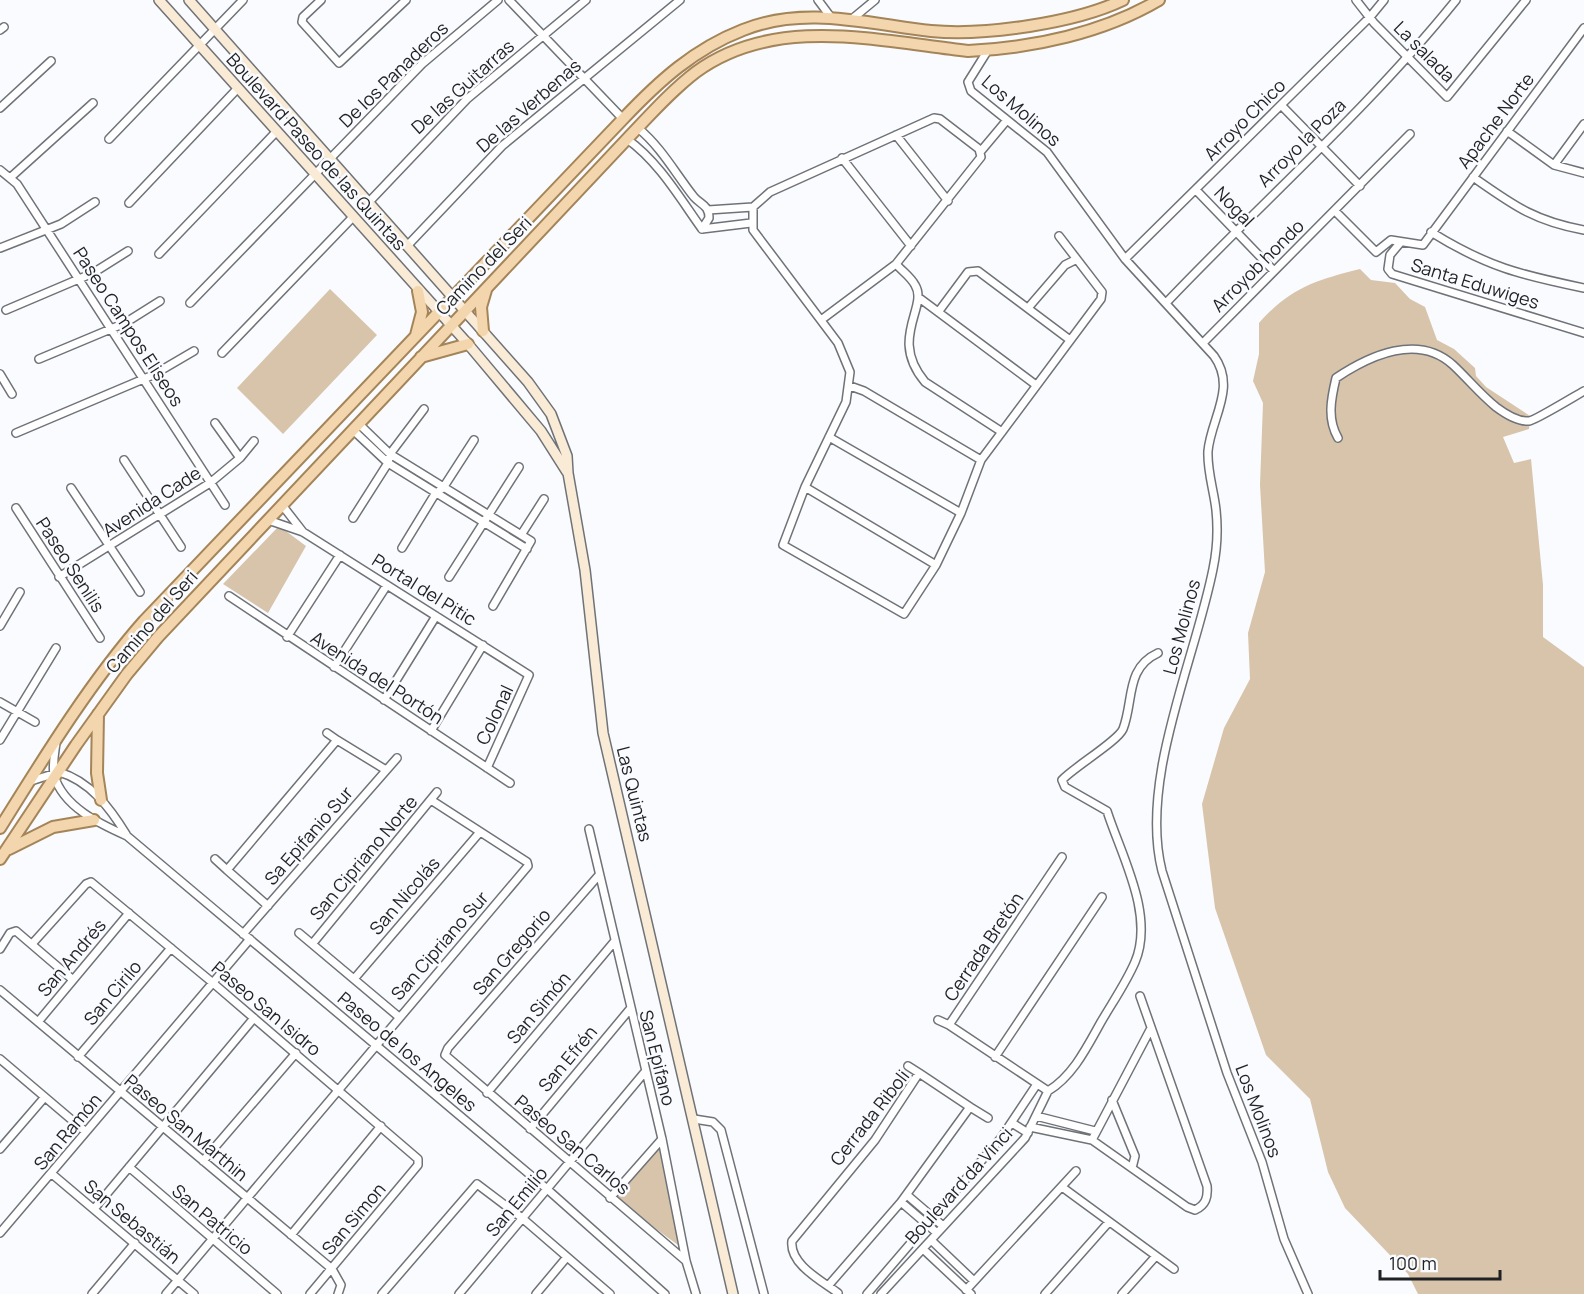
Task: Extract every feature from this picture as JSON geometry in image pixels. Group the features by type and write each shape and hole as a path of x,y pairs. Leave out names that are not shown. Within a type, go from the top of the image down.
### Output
{"main road":[{"name":"Camino del Seri","path":"0,828 56,741 124,645 144,621 623,118 674,68 716,42 744,29 775,21 830,16 930,31 981,32 1016,28 1082,13 1123,0"},
{"name":"Camino del Seri","path":"3,855 98,714 152,643 450,324 627,139 680,86 708,64 734,52 774,40 815,35 968,51 988,50 1049,40 1104,26 1120,21 1159,0"},
{"path":"483,331 482,308 486,288"},
{"path":"415,337 422,312 418,291"},
{"path":"421,357 468,344"},
{"path":"98,714 96,764 102,800"},
{"path":"3,855 53,827 99,823"}],"street":[{"name":"Boulevard Paseo de las Quintas","path":"159,0 352,218 450,324"},
{"name":"Boulevard Paseo de las Quintas","path":"189,0 464,310"},
{"path":"110,140 243,0"},
{"path":"321,0 303,17 302,22 339,63 406,0"},
{"name":"De los Panaderos","path":"190,303 422,64 498,0"},
{"path":"509,0 623,118"},
{"name":"De las Guitarras","path":"368,203 451,113 586,0"},
{"name":"De las Verbenas","path":"407,246 502,146 680,0"},
{"path":"818,0 830,16"},
{"path":"852,19 875,0"},
{"name":"La salada","path":"1356,0 1409,58 1448,96 1526,0"},
{"name":"Arroyo Chico","path":"1125,260 1370,17 1384,0"},
{"name":"Arroyo la Poza","path":"1166,303 1409,58 1456,0"},
{"name":"Apache Norte","path":"1431,232 1584,28"},
{"name":"Los Molinos","path":"988,50 967,86 1055,161 1125,260 1203,342 1218,362 1225,379 1223,396 1208,452 1216,512 1213,570 1168,744 1157,814 1156,841 1162,871 1221,1053 1262,1162 1289,1254 1308,1294"},
{"path":"0,108 51,61"},
{"path":"129,202 238,88"},
{"path":"11,177 93,103"},
{"path":"1281,105 1360,186"},
{"path":"638,128 660,148 696,199 708,210 753,207 765,195 842,158 937,117 981,151"},
{"path":"821,320 896,264 948,201 981,157 981,151 1007,120"},
{"path":"1554,165 1584,124"},
{"path":"1507,131 1554,165 1584,172"},
{"path":"159,254 276,132"},
{"name":"Arroyob hondo","path":"1203,342 1410,134"},
{"path":"896,135 948,201"},
{"path":"627,139 645,153 662,173 702,229"},
{"path":"842,158 911,246"},
{"path":"662,173 673,165"},
{"name":"Paseo Campos Eliseos","path":"0,170 11,177 47,230 225,505"},
{"path":"1473,177 1527,214 1545,222 1584,230"},
{"name":"Nogal","path":"1196,190 1274,271"},
{"path":"686,206 696,199"},
{"path":"0,248 47,230 95,202"},
{"path":"753,207 752,224 757,237 821,320 846,357 850,386 846,402 805,487 783,540 786,548 902,614 908,612 936,565 961,513 981,460 1101,299 1102,292 1059,236"},
{"path":"702,229 708,222 708,210"},
{"path":"1335,211 1376,252 1391,240 1423,245 1431,232 1486,264 1505,271 1584,288"},
{"path":"222,353 352,218"},
{"path":"702,229 752,224"},
{"name":"Santa Eduwiges","path":"1400,243 1388,262 1388,269 1392,274 1584,333"},
{"path":"6,310 93,273 128,251"},
{"path":"1028,309 1065,265 1076,260"},
{"path":"896,264 916,286 918,297 908,348 917,372 925,382 1002,432"},
{"path":"939,311 968,272 978,271 1070,340"},
{"path":"918,297 1036,385"},
{"path":"39,359 131,320 160,301"},
{"name":"Las Quintas","path":"464,310 528,382 551,414 565,445 585,570 604,742 694,1119 733,1294"},
{"name":"Las Quintas","path":"450,324 541,431 568,473"},
{"path":"1338,438 1331,426 1331,399 1336,378 1360,362 1386,353 1413,348 1436,354 1452,365 1474,390 1500,410 1520,421 1532,422 1584,391"},
{"path":"16,434 153,375 194,351"},
{"path":"0,374 12,394"},
{"path":"850,386 864,390 981,460"},
{"path":"353,518 388,463 390,454 424,409"},
{"path":"215,423 240,458"},
{"path":"356,427 390,454 531,541 493,606"},
{"path":"356,427 388,463 526,549"},
{"path":"829,437 961,513"},
{"path":"402,548 435,494 443,488 474,440"},
{"name":"Avenida Cade","path":"59,577 109,548 210,483 240,458 254,441"},
{"path":"124,460 181,547"},
{"path":"449,577 519,467"},
{"path":"805,487 936,565"},
{"path":"71,488 140,592"},
{"path":"521,535 544,499"},
{"name":"Portal del Pitic","path":"282,505 303,532"},
{"name":"Paseo Senilis","path":"16,508 100,638"},
{"name":"Portal del Pitic","path":"268,520 303,532 528,674"},
{"path":"287,637 340,555"},
{"path":"334,667 387,585"},
{"path":"0,626 20,592"},
{"name":"Avenida del Portón","path":"229,596 287,637 510,783"},
{"path":"384,700 436,616"},
{"path":"431,731 483,645"},
{"path":"0,740 56,648"},
{"path":"1048,1091 1056,1086 1083,1055 1135,962 1140,935 1135,885 1116,841 1107,811 1065,787 1062,780 1121,733 1136,672 1158,652"},
{"name":"Colonal","path":"487,768 529,678 528,674"},
{"path":"0,702 35,722"},
{"path":"327,733 386,771"},
{"path":"227,870 337,740"},
{"path":"56,741 56,774 75,805 99,823 128,836"},
{"name":"Sa Epifanio Sur","path":"247,937 268,906 397,758"},
{"path":"28,782 56,774 75,779 102,800 128,836"},
{"name":"San Cipriano Norte","path":"313,943 438,792"},
{"path":"431,800 480,832"},
{"path":"99,823 114,814"},
{"name":"San Epifano","path":"589,829 644,1073 662,1139 686,1261 696,1294"},
{"name":"San Cipriano Sur","path":"166,1294 528,865 480,832"},
{"name":"San Nicolás","path":"354,979 480,832"},
{"name":"Paseo de los Angeles","path":"128,836 547,1189 665,1294"},
{"name":"Cerrada Bretón","path":"1048,1091 949,1026 1062,858"},
{"path":"215,859 268,906"},
{"name":"San Gregorio","path":"448,1048 599,875"},
{"name":"Paseo San Isidro","path":"32,944 86,884 91,882 339,1089 420,1161"},
{"path":"995,1057 1102,897"},
{"name":"San Andrés","path":"38,1022 129,913"},
{"path":"0,949 10,933 16,931 72,979"},
{"path":"299,933 399,1017"},
{"name":"San Ramón","path":"0,1233 213,983 247,937"},
{"name":"San Simón","path":"487,1093 614,942"},
{"name":"San Cirilo","path":"78,1057 171,948"},
{"name":"Paseo San Marthin","path":"0,990 332,1269"},
{"path":"1012,1123 1029,1130 1092,1140 1187,1207 1195,1210 1206,1200 1207,1186 1150,1030 1140,996"},
{"name":"San Efrén","path":"530,1129 630,1009"},
{"path":"94,1209 254,1018"},
{"path":"938,1020 949,1026"},
{"path":"1092,1140 1150,1030"},
{"name":"Paseo San Carlos","path":"448,1048 446,1058 686,1261"},
{"path":"203,1161 296,1053"},
{"path":"1,1062 86,1132"},
{"path":"908,1066 918,1073"},
{"name":"San Emilio","path":"459,1294 644,1073"},
{"name":"Cerrada Riboli","path":"838,1293 795,1257 792,1241 875,1140 918,1073 988,1118"},
{"name":"Boulevard da Vinci","path":"867,1294 934,1218 1012,1123 1037,1084"},
{"name":"Boulevard da Vinci","path":"885,1293 1029,1130 1048,1091"},
{"path":"0,1149 44,1098"},
{"path":"1112,1100 1135,1156 1132,1168"},
{"path":"828,1286 901,1202 970,1107"},
{"path":"1036,1116 1095,1131"},
{"path":"694,1119 713,1122 721,1130 764,1294"},
{"path":"291,1235 381,1126"},
{"path":"610,1198 662,1139"},
{"name":"San Simon","path":"310,1294 420,1161"},
{"name":"San Patricio","path":"129,1167 277,1294"},
{"path":"923,1249 968,1292 974,1281 1076,1171"},
{"name":"San Sebastián","path":"52,1174 194,1294"},
{"path":"382,1294 477,1184 522,1218 610,1294"},
{"path":"1062,1187 1174,1269"},
{"path":"906,1195 943,1226"},
{"path":"901,1202 937,1233"},
{"path":"1045,1294 1109,1222"},
{"path":"931,1240 974,1281"},
{"path":"92,1294 135,1244"},
{"path":"1122,1294 1156,1256"},
{"path":"536,1294 567,1257"},
{"path":"332,1269 341,1285 338,1294"}],"shaded area":[{"path":"1360,269 1371,280 1395,283 1410,299 1425,307 1437,340 1454,349 1475,368 1476,376 1486,387 1530,416 1529,429 1503,437 1514,463 1531,459 1543,585 1543,637 1584,667 1584,1294 1418,1294 1408,1274 1345,1208 1328,1172 1310,1099 1266,1055 1215,908 1202,804 1224,728 1250,679 1248,633 1265,572 1260,485 1263,403 1253,381 1259,354 1259,323 1293,293 1330,277"},
{"path":"330,289 377,335 283,434 237,388"},
{"path":"279,526 306,546 268,613 223,584"},
{"path":"661,1145 682,1248 614,1198"}]}
